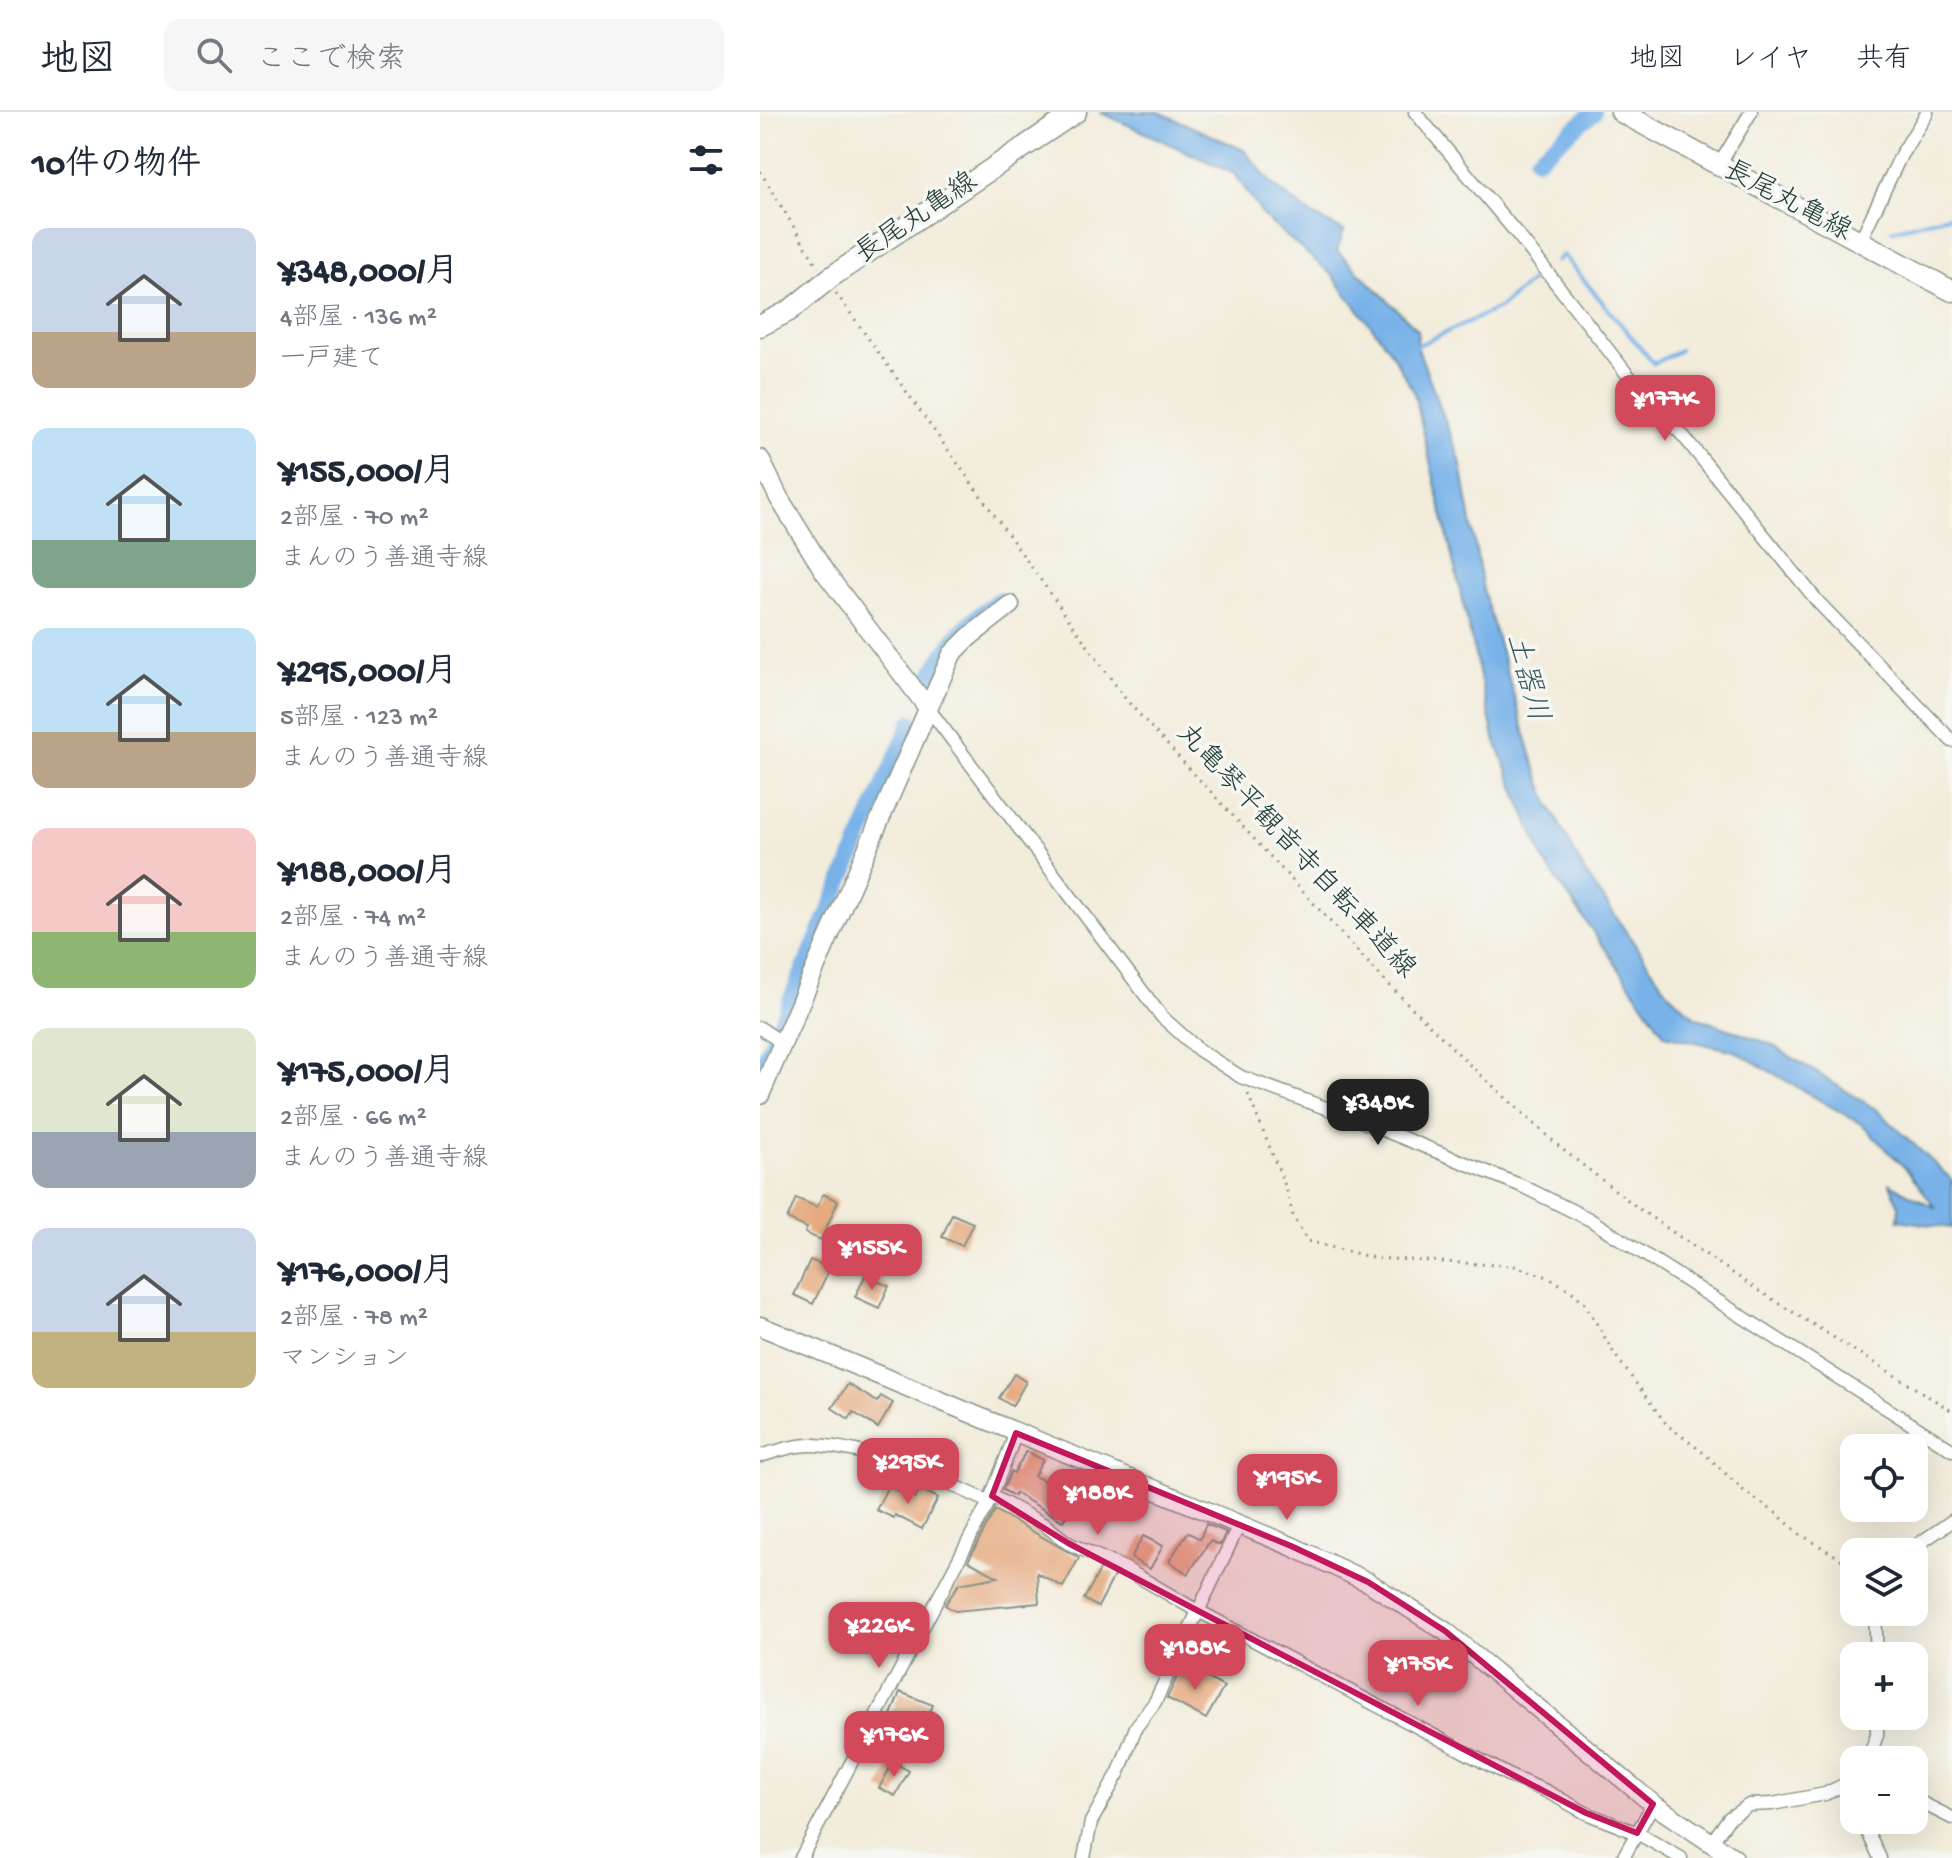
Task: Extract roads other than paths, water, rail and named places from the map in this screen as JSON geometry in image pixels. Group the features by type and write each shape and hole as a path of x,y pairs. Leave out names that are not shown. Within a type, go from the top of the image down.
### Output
{"main road":[{"name":"長尾丸亀線","path":"760,326 789,311 829,278 1076,112"},
{"name":"長尾丸亀線","path":"1621,112 1952,291"},
{"path":"760,459 779,498 824,571 928,708"},
{"path":"760,1095 952,654 1010,605"},
{"path":"760,1326 1239,1525 1368,1582 1445,1631 1653,1804 1734,1858"}],"street":[{"path":"1415,112 1519,236 1627,374 1685,438 1818,602 1952,741"},
{"path":"1719,165 1751,112"},
{"path":"1860,241 1901,155 1926,112"},
{"path":"928,708 1162,1017 1199,1050 1241,1077 1412,1141 1522,1186 1589,1219 1952,1450"},
{"path":"760,1028 784,1044"},
{"path":"801,1858 991,1499 1016,1433"},
{"path":"760,1456 792,1447 814,1445 861,1453 937,1477 991,1499 1045,1525 1068,1543 1124,1568 1198,1611 1514,1778 1586,1813 1637,1833 1681,1858"},
{"path":"1927,1538 1952,1521"},
{"path":"1084,1858 1091,1822 1119,1772 1136,1727 1155,1702 1239,1525"},
{"path":"1711,1843 1729,1818 1749,1805 1801,1800 1840,1787"},
{"path":"1623,1858 1653,1804"},
{"path":"1928,1806 1952,1818"},
{"path":"1869,1834 1880,1858"}],"water":[{"path":"1100,112 1159,112 1244,150 1272,184 1312,215 1344,231 1337,251 1418,330 1417,346 1460,460 1483,590 1533,761 1550,806 1584,871 1668,992 1695,1017 1770,1044 1877,1110 1952,1180 1952,1228 1898,1220 1899,1206 1890,1184 1936,1208 1908,1171 1861,1124 1735,1051 1665,1035 1544,861 1494,737 1414,392 1389,349 1331,274 1264,217 1235,174"}],"waterway":[{"path":"1537,159 1594,112"},
{"path":"1892,230 1952,215"},
{"path":"1556,261 1563,255 1654,364 1680,350"},
{"path":"1412,348 1499,308 1531,281"},
{"path":"930,678 958,634 998,600"},
{"path":"760,1070 911,722"}],"water label":[{"name":"土器川","path":"1525,678"}]}
